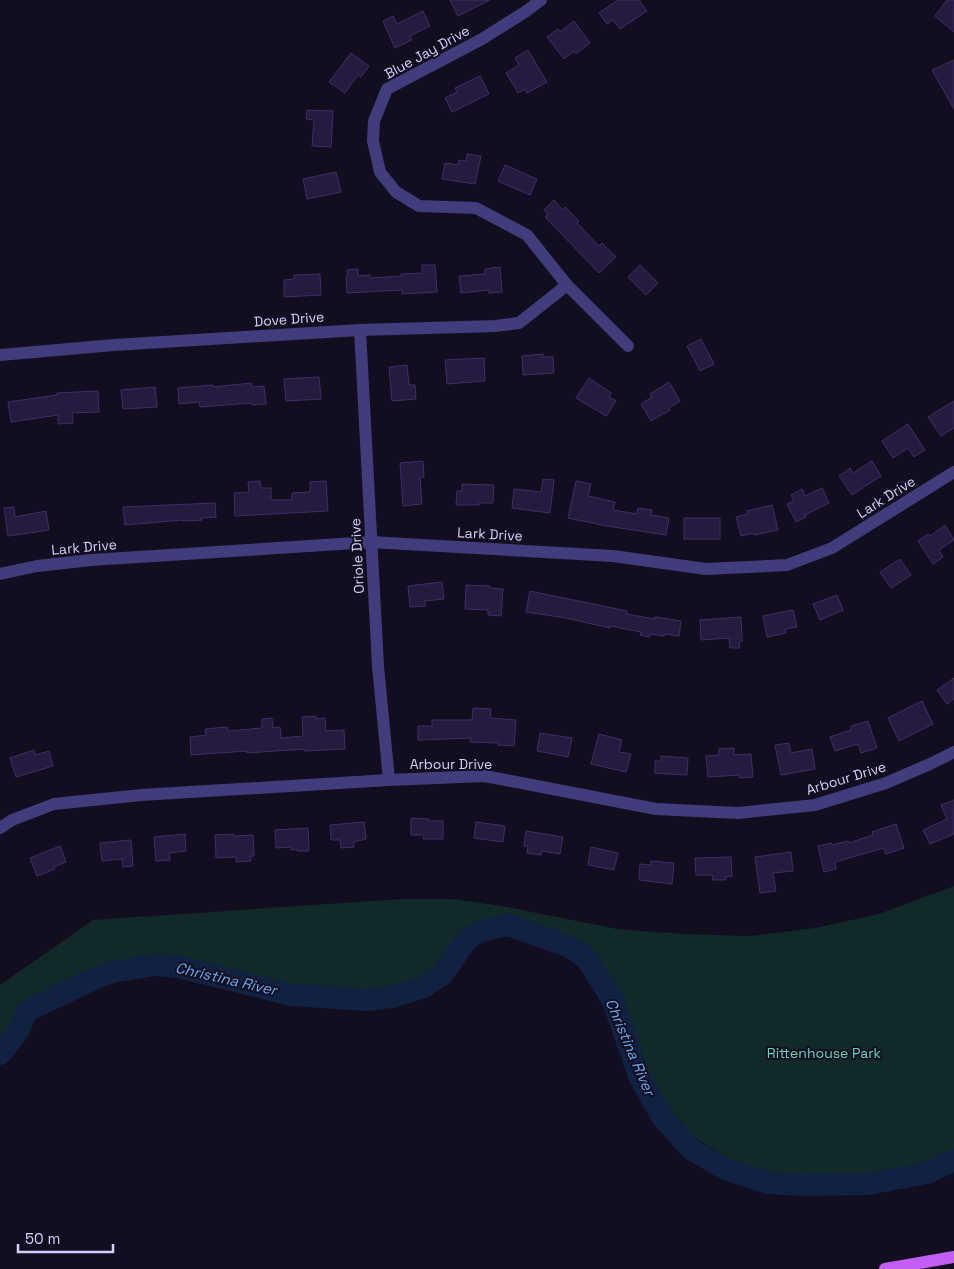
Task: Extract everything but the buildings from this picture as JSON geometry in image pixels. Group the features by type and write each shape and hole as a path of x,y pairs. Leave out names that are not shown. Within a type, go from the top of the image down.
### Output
{"main road":[{"path":"885,1269 954,1257"}],"street":[{"name":"Blue Jay Drive","path":"541,0 482,39 387,89 374,120 373,141 380,172 396,192 420,206 476,208 527,235 567,284 628,346"},
{"name":"Dove Drive","path":"0,355 114,345 360,330 495,326 520,323 567,284"},
{"name":"Oriole Drive","path":"360,330 378,666 388,780"},
{"name":"Lark Drive","path":"0,574 37,566 91,560 371,542 613,556 706,569 787,565 832,548 954,472"},
{"name":"Arbour Drive","path":"0,828 12,820 54,804 141,795 485,776 656,809 738,813 815,805 886,783 954,752"}],"green space":[{"name":"Rittenhouse Park","path":"954,886 954,1156 928,1173 768,1183 662,1117 640,1078 613,1001 587,959 570,947 508,925 482,931 472,936 465,942 443,974 424,987 392,997 366,1000 291,995 179,967 155,965 113,972 96,978 27,1011 18,1031 0,1054 0,985 93,920 401,899 452,899 502,906 617,929 682,934 750,936 815,928 879,914"}],"waterway":[{"name":"Christina River","path":"0,1054 18,1031 27,1011 96,978 113,972 155,965 179,967 291,995 366,1000 392,997 424,987 443,974 465,942 472,936 482,931 508,925 570,947 587,959 613,1001 640,1078 662,1117 691,1149 725,1169 768,1183 804,1185 868,1184 928,1173 954,1160"}]}
